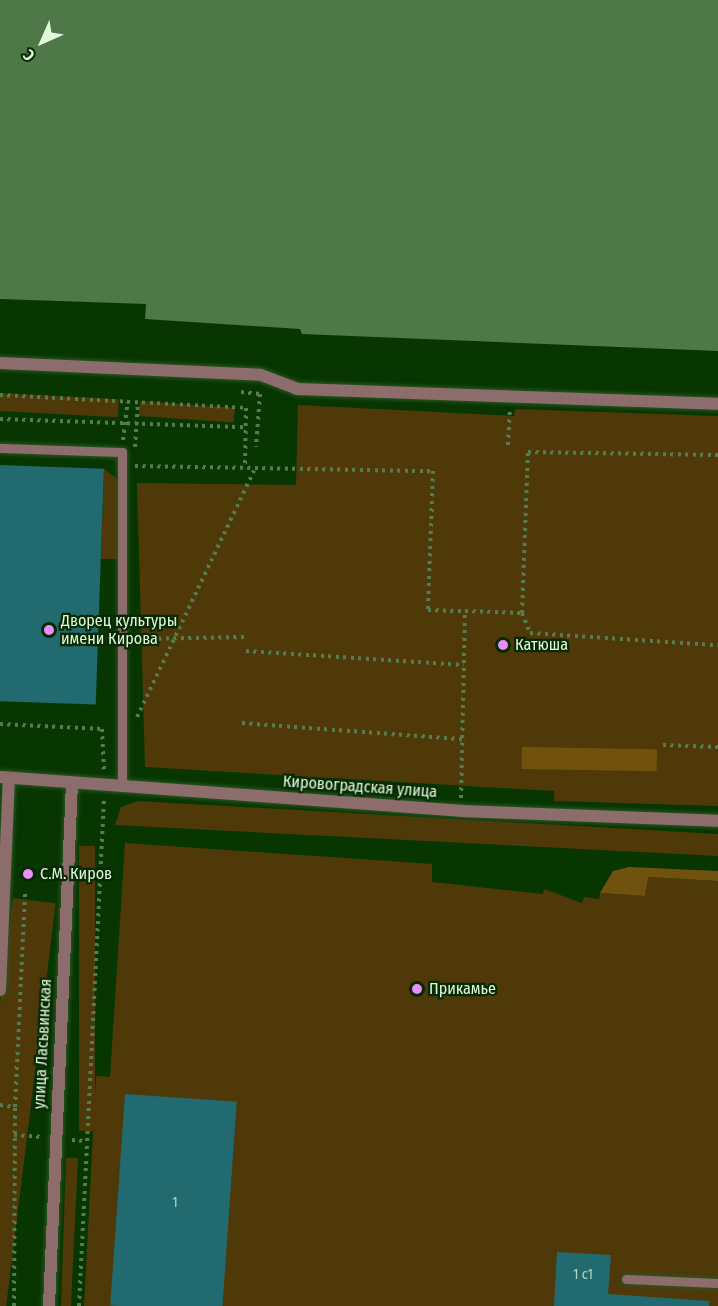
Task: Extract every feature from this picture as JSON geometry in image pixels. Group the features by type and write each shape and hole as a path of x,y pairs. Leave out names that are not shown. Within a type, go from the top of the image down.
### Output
{"street":[{"path":"0,363 261,375 297,389 718,404"},
{"path":"0,990 4,778"},
{"name":"Кировоградская улица","path":"4,778 461,811 718,821"},
{"name":"улица Ласьвинская","path":"49,1306 72,784"}],"lane":[{"path":"0,448 122,452 122,787"},
{"path":"626,1279 718,1283"}],"path":[{"path":"237,391 260,394 256,447"},
{"path":"0,395 246,408 245,468"},
{"path":"122,452 128,402"},
{"path":"134,466 138,402"},
{"path":"508,445 510,408"},
{"path":"0,419 246,427"},
{"path":"718,455 528,452 522,613 530,633 718,645"},
{"path":"123,466 433,471 428,610 522,613"},
{"path":"122,748 255,468"},
{"path":"461,811 465,611"},
{"path":"122,639 246,637"},
{"path":"246,651 464,665"},
{"path":"242,723 462,739"},
{"path":"0,724 102,729 105,786 79,1306"},
{"path":"663,745 718,747"},
{"path":"14,1306 15,1107 25,893"},
{"path":"0,1105 15,1107"}],"shaded area":[{"path":"0,0 718,0 718,351 302,334 300,329 145,319 146,304 0,299"},
{"path":"0,393 119,399 118,417 0,411"},
{"path":"140,401 235,408 234,423 139,416"},
{"path":"298,405 514,416 515,409 718,416 718,806 554,801 554,791 145,767 137,483 296,485"},
{"path":"104,469 119,480 119,559 101,559"},
{"path":"522,747 657,749 657,771 522,769"},
{"path":"138,801 718,834 718,856 115,825 121,807"},
{"name":"Прикамье","path":"125,843 432,864 432,882 543,894 544,889 582,903 584,897 599,899 600,893 645,896 647,877 718,881 718,1306 84,1306 96,1076 110,1077"},
{"path":"79,846 95,846 95,1131 79,1131"},
{"path":"629,867 718,871 718,881 648,877 645,896 600,893 613,871"},
{"path":"13,898 56,903 6,1306 0,1306 0,1004"},
{"path":"66,1158 78,1158 71,1306 61,1306"}],"building":[{"name":"Дворец культуры имени Кирова","path":"0,465 104,469 96,704 0,701"},
{"path":"125,1094 237,1102 222,1306 110,1305"},
{"path":"557,1252 611,1255 608,1294 709,1301 709,1306 554,1306"}],"place":[{"name":"Дворец культуры имени Кирова","path":"49,630"},
{"name":"Катюша","path":"503,645"},
{"name":"С.М. Киров","path":"28,874"},
{"name":"Прикамье","path":"417,989"}]}
